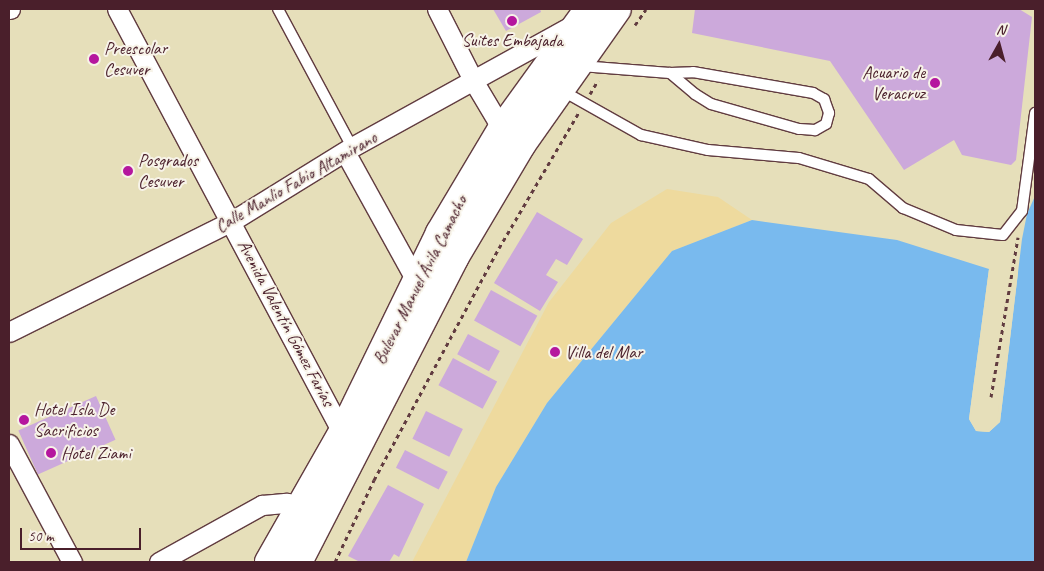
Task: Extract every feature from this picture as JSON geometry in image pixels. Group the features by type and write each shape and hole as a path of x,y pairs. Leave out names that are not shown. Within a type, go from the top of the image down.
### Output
{"main road":[{"name":"Bulevar Manuel Ávila Camacho","path":"298,562 332,500 348,443 416,282 440,233 502,129 584,16"},
{"name":"Bulevar Manuel Ávila Camacho","path":"269,562 300,508 348,443 430,307 454,258 521,145 576,66 624,20"}],"street":[{"name":"Avenida Valentín Gómez Farías","path":"117,9 232,221 348,443"},
{"path":"437,9 474,82 502,129"},
{"name":"Calle Manlio Fabio Altamirano","path":"9,332 232,221 348,150 474,82 584,16"},
{"path":"348,150 430,307"},
{"path":"9,444 72,562"},
{"path":"159,562 262,506 287,503 300,508"}],"lane":[{"path":"278,9 348,150"},
{"path":"576,66 670,73 693,72 813,93 824,99 829,113 826,124 815,130 799,129 711,104 670,73"},
{"path":"560,89 641,135 708,150 798,158 869,179 903,208 956,230 1003,236 1022,212 1035,114"}],"path":[{"path":"624,20 646,9"},
{"path":"335,562 374,480 498,248 604,68"},
{"path":"991,398 1022,212"}],"sand":[{"name":"Villa del Mar","path":"667,189 718,197 752,220 672,251 547,403 496,487 466,562 412,562 549,302 611,223"}],"water":[{"path":"1035,196 1035,562 466,562 496,487 547,403 672,251 752,220 897,240 989,269 969,419 976,431 989,432 1000,422 1022,239 1027,214"}],"pier":[{"path":"989,269 991,269 971,419 978,429 988,430 997,421 1015,272 1018,273 1000,422 989,432 976,431 969,419"}],"building":[{"name":"Suites Embajada","path":"493,9 540,9 541,12 506,31"},
{"name":"Acuario de Veracruz","path":"695,9 1019,9 1032,17 1016,160 1011,165 962,155 954,140 904,170 830,61 692,33"},
{"path":"537,212 583,239 567,265 556,259 546,275 558,282 540,311 494,283"},
{"path":"491,290 537,316 520,346 474,321"},
{"path":"468,334 500,351 489,371 457,354"},
{"path":"453,358 497,381 483,409 438,385"},
{"path":"96,396 116,440 38,474 18,431"},
{"path":"426,411 463,429 449,457 412,439"},
{"path":"405,450 448,472 439,490 396,468"},
{"path":"388,485 424,504 399,557 394,554 389,562 360,562 348,556"}],"place":[{"name":"Suites Embajada","path":"512,21"},
{"name":"Preescolar Cesuver","path":"94,59"},
{"name":"Acuario de Veracruz","path":"935,83"},
{"name":"Posgrados Cesuver","path":"128,171"},
{"name":"Villa del Mar","path":"555,352"},
{"name":"Hotel Isla De Sacrificios","path":"24,420"},
{"name":"Hotel Ziami","path":"51,453"}]}
